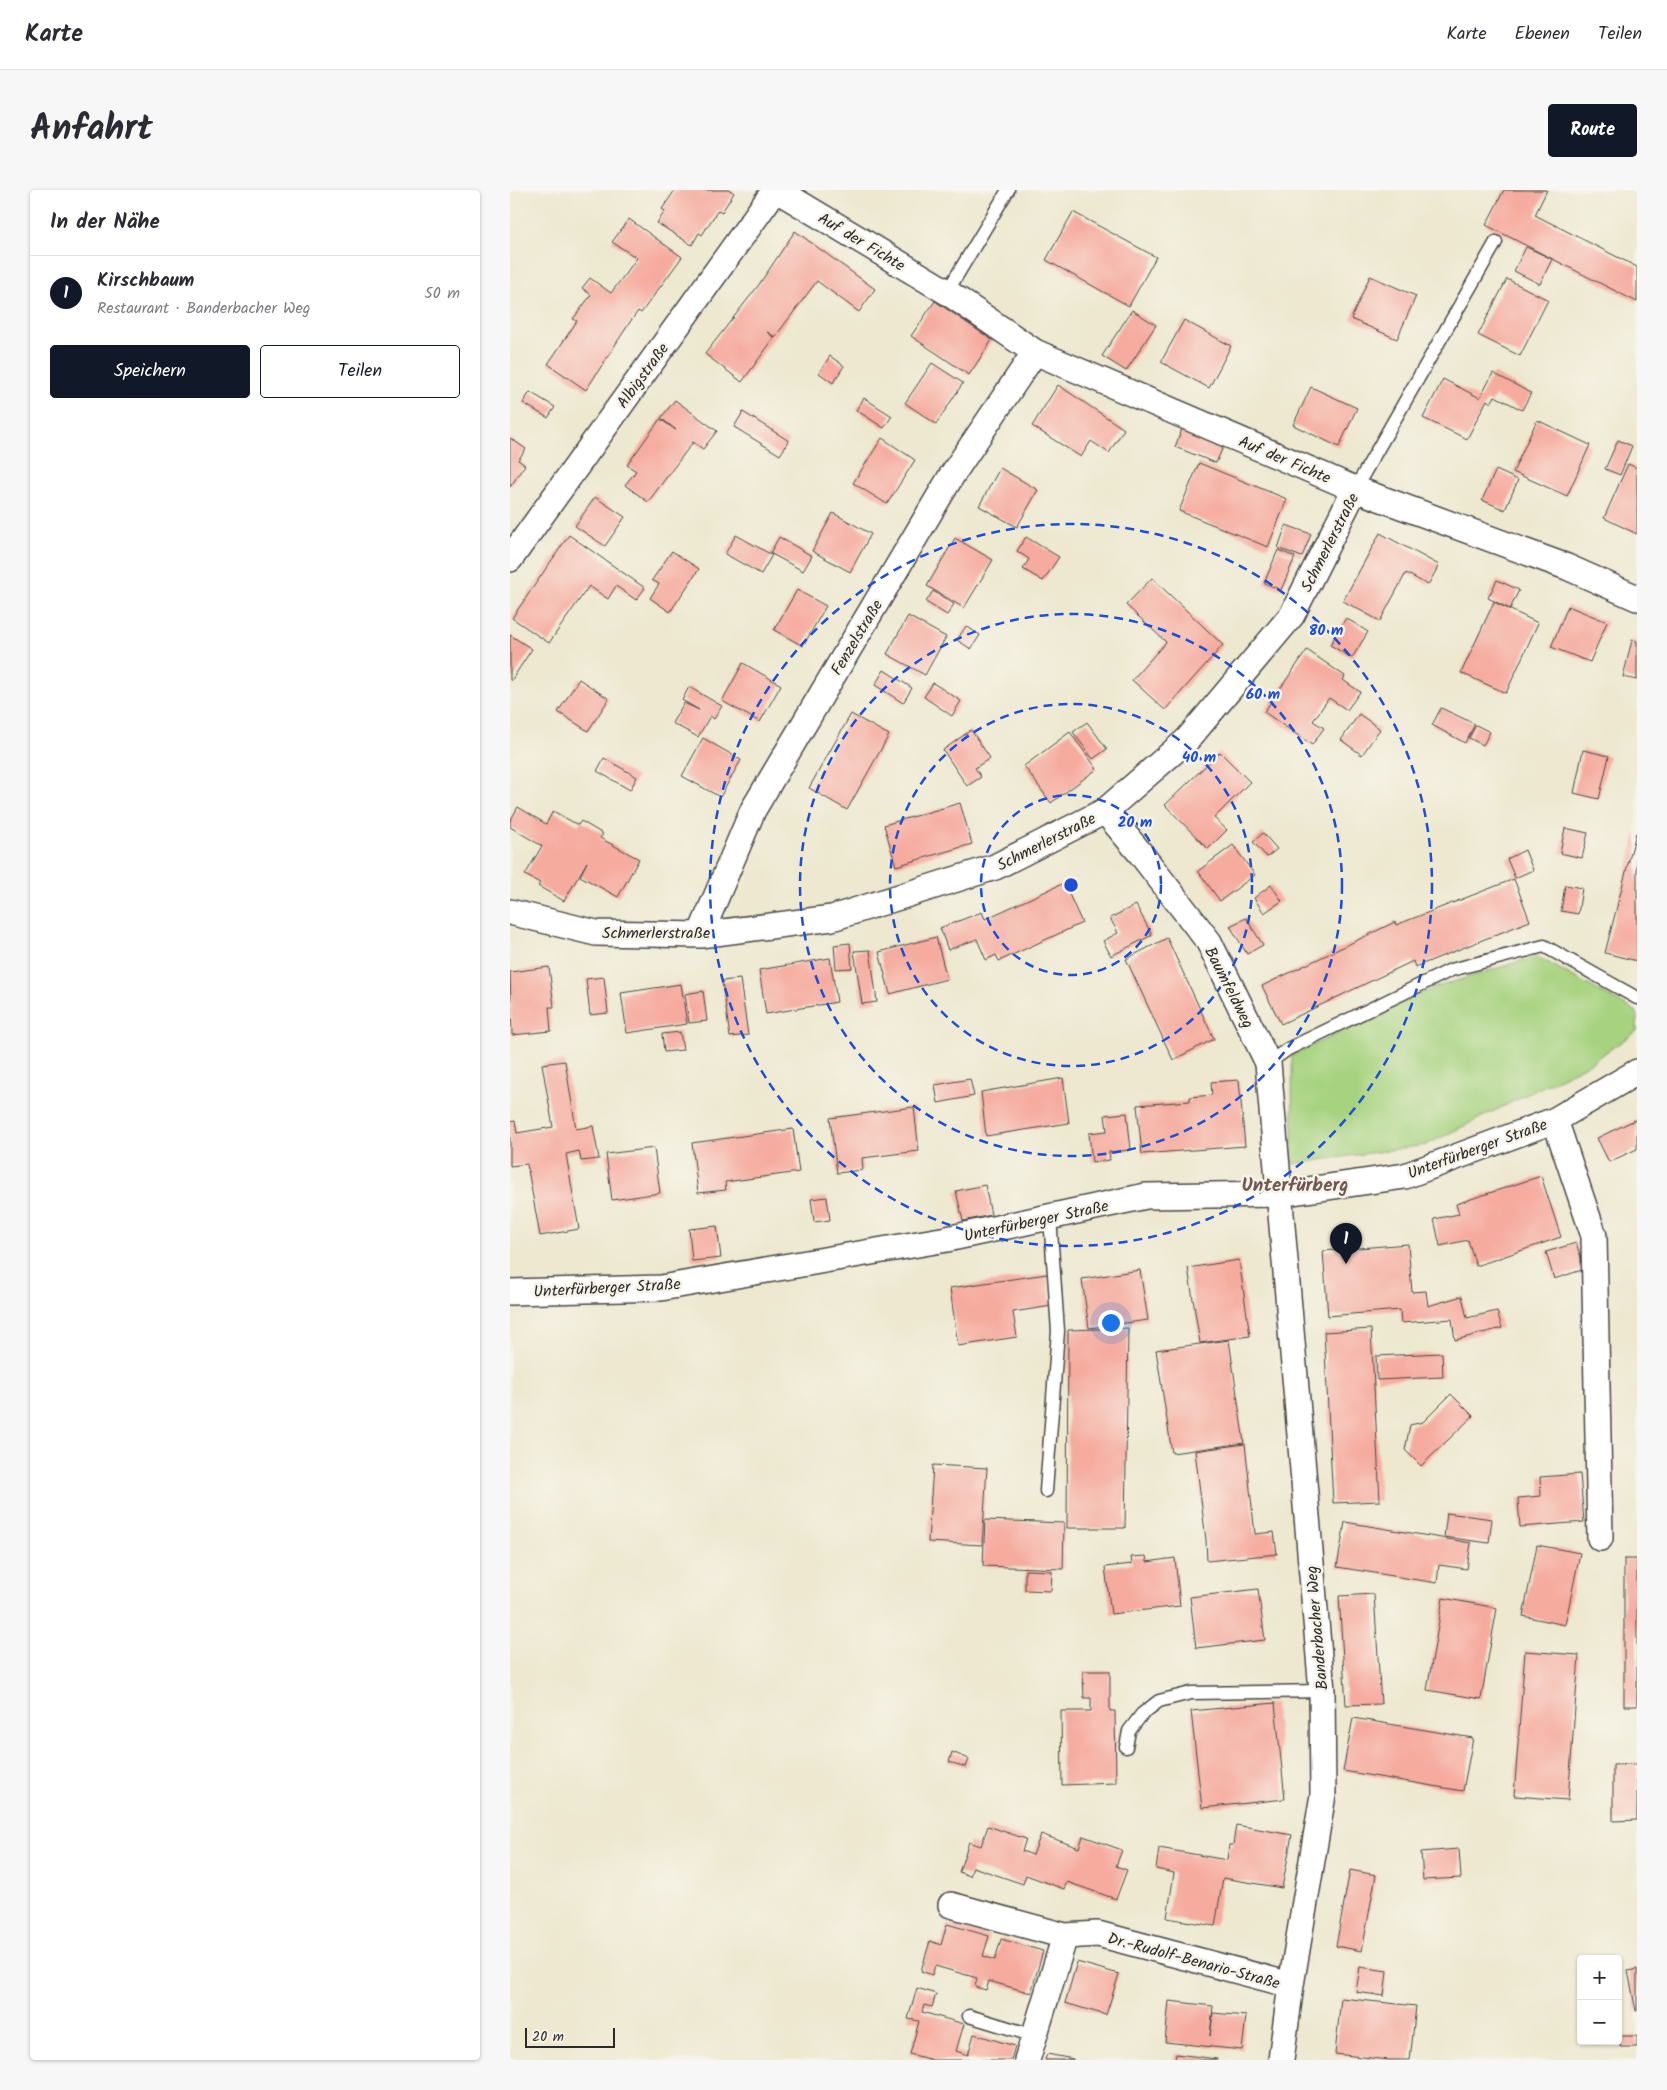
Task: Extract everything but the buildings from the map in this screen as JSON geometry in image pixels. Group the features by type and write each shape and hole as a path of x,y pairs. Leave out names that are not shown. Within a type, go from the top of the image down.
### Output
{"street":[{"name":"Auf der Fichte","path":"776,190 947,292 1035,352 1355,489 1567,567 1637,598"},
{"name":"Albigstraße","path":"510,559 776,190"},
{"name":"Fenzelstraße","path":"700,935 753,810 952,475 1035,352"},
{"name":"Schmerlerstraße","path":"510,912 596,932 700,935 841,916 995,867 1104,811 1187,740 1292,615 1355,489"},
{"name":"Baumfeldweg","path":"1104,811 1141,854 1209,942 1268,1063 1279,1194"},
{"name":"Unterfürberger Straße","path":"510,1292 661,1288 948,1239 1146,1196 1279,1194 1405,1176 1555,1120 1637,1072"},
{"name":"Unterfürberger Straße","path":"1555,1120 1594,1236 1600,1538"},
{"name":"Banderbacher Weg","path":"1279,1194 1322,1691 1323,1795 1292,1985 1282,2060"},
{"name":"Dr.-Rudolf-Benario-Straße","path":"951,1905 1064,1936 1098,1934 1292,1985"},
{"path":"1027,2060 1064,1936"}],"lane":[{"path":"947,292 1008,190"},
{"name":"Schmerlerstraße","path":"1355,489 1496,242"},
{"path":"1268,1063 1288,1049 1451,970 1544,946 1637,998"},
{"path":"1046,1491 1058,1331 1050,1217"},
{"path":"1126,1747 1129,1731 1142,1714 1159,1701 1191,1693 1322,1691"},
{"path":"968,2016 1035,2036"}],"green space":[{"path":"1536,956 1637,1012 1637,1031 1590,1063 1426,1145 1293,1164 1292,1055 1434,988"}],"place":[{"name":"Kirschbaum","path":"1346,1264"}],"district":[{"name":"Unterfürberg","path":"1295,1184"}]}
